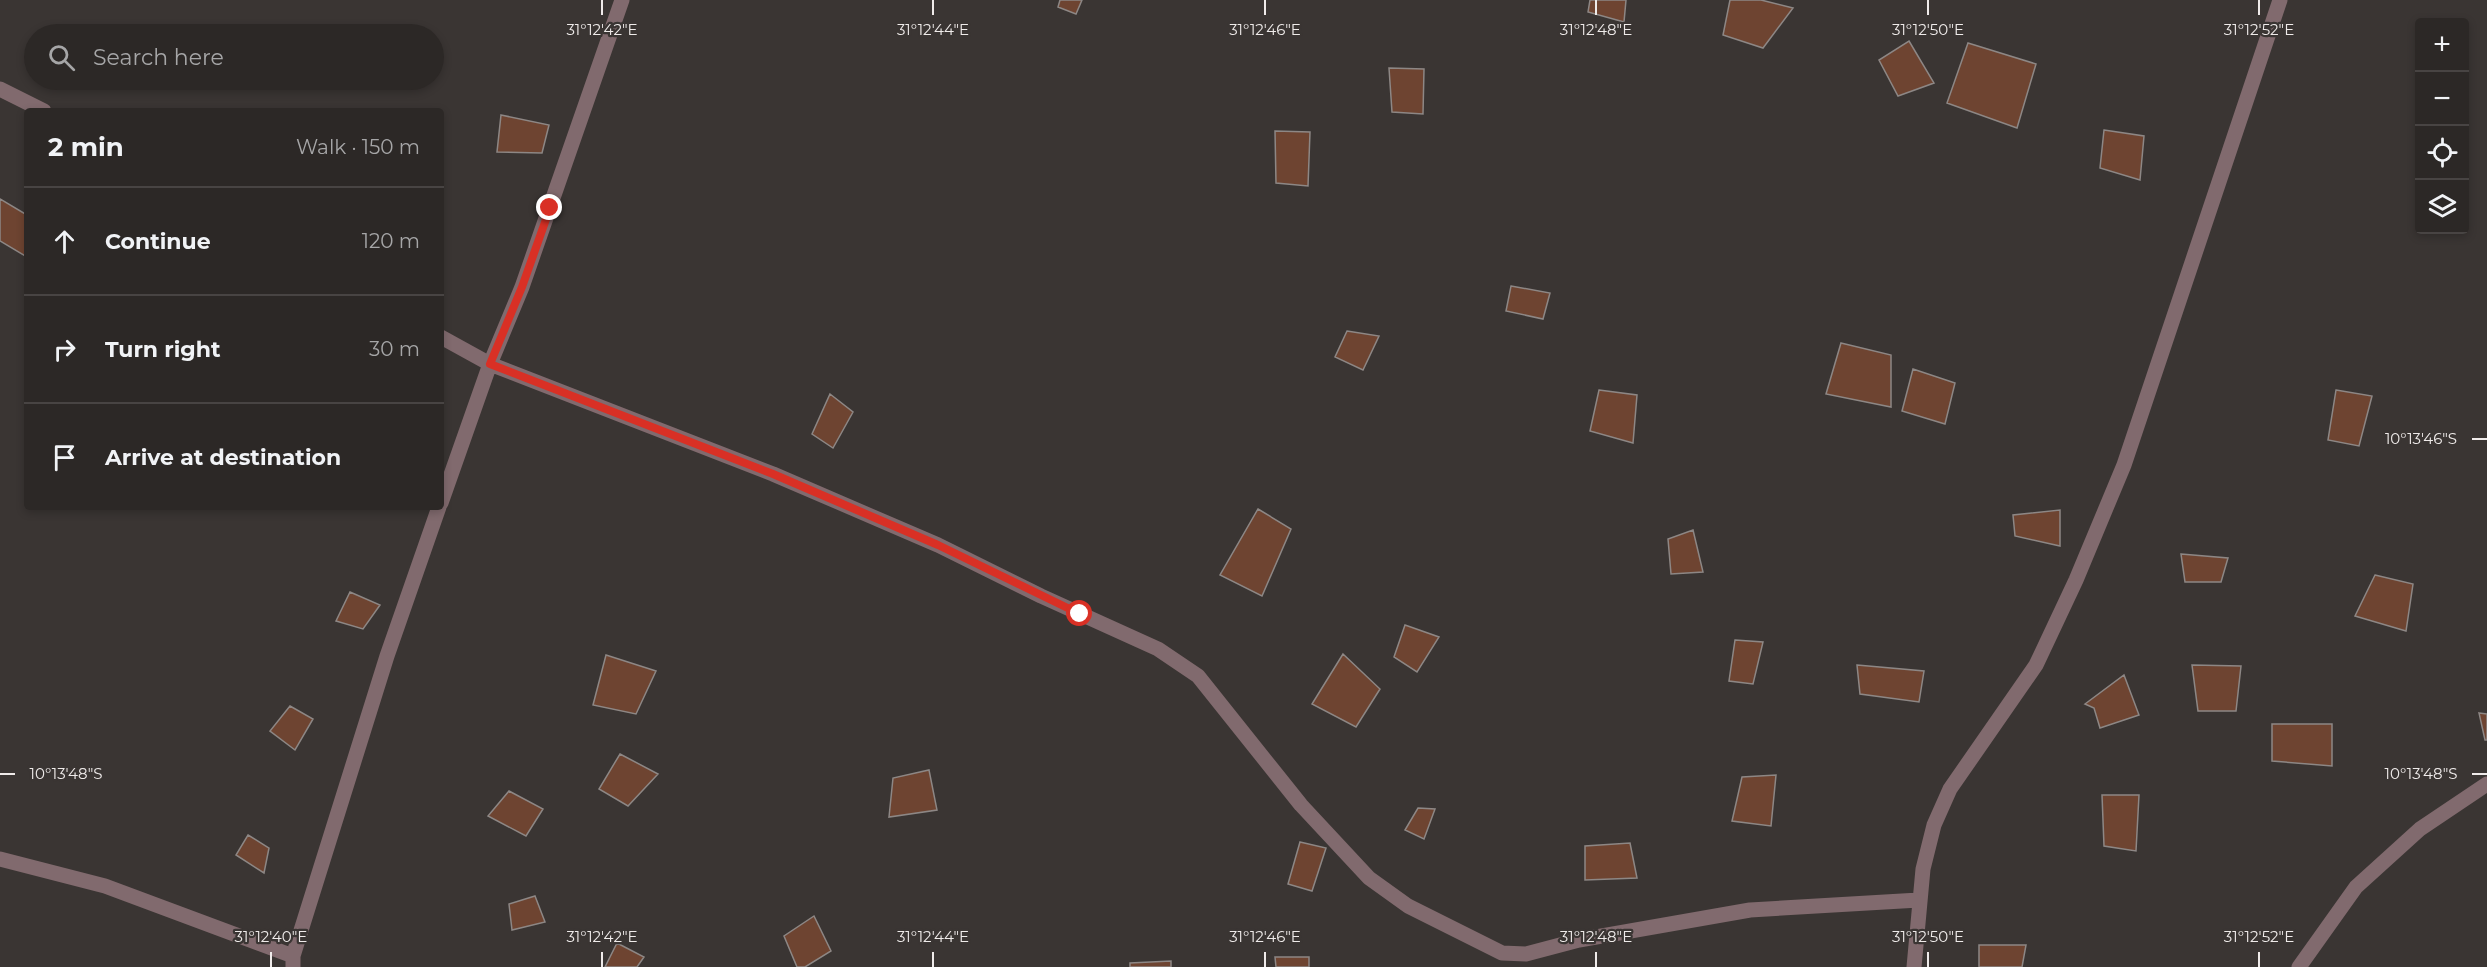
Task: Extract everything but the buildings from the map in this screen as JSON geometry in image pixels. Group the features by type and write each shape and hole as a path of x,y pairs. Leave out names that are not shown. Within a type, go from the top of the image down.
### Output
{"street":[{"path":"444,494 490,364 526,276 622,0"},
{"path":"1914,967 1923,869 1934,825 1950,789 2036,664 2068,597 2124,465 2280,0"},
{"path":"0,89 38,108"},
{"path":"444,339 490,364 817,493 938,545 1158,650 1198,676 1301,806 1369,878 1408,906 1503,953 1526,954 1579,940 1750,910 1919,900"},
{"path":"0,859 105,886 293,962 387,656 439,510"},
{"path":"2299,967 2356,887 2420,829 2487,784"}],"route":[{"path":"550,208 522,287 490,364 773,474 938,545 1080,614"}]}
